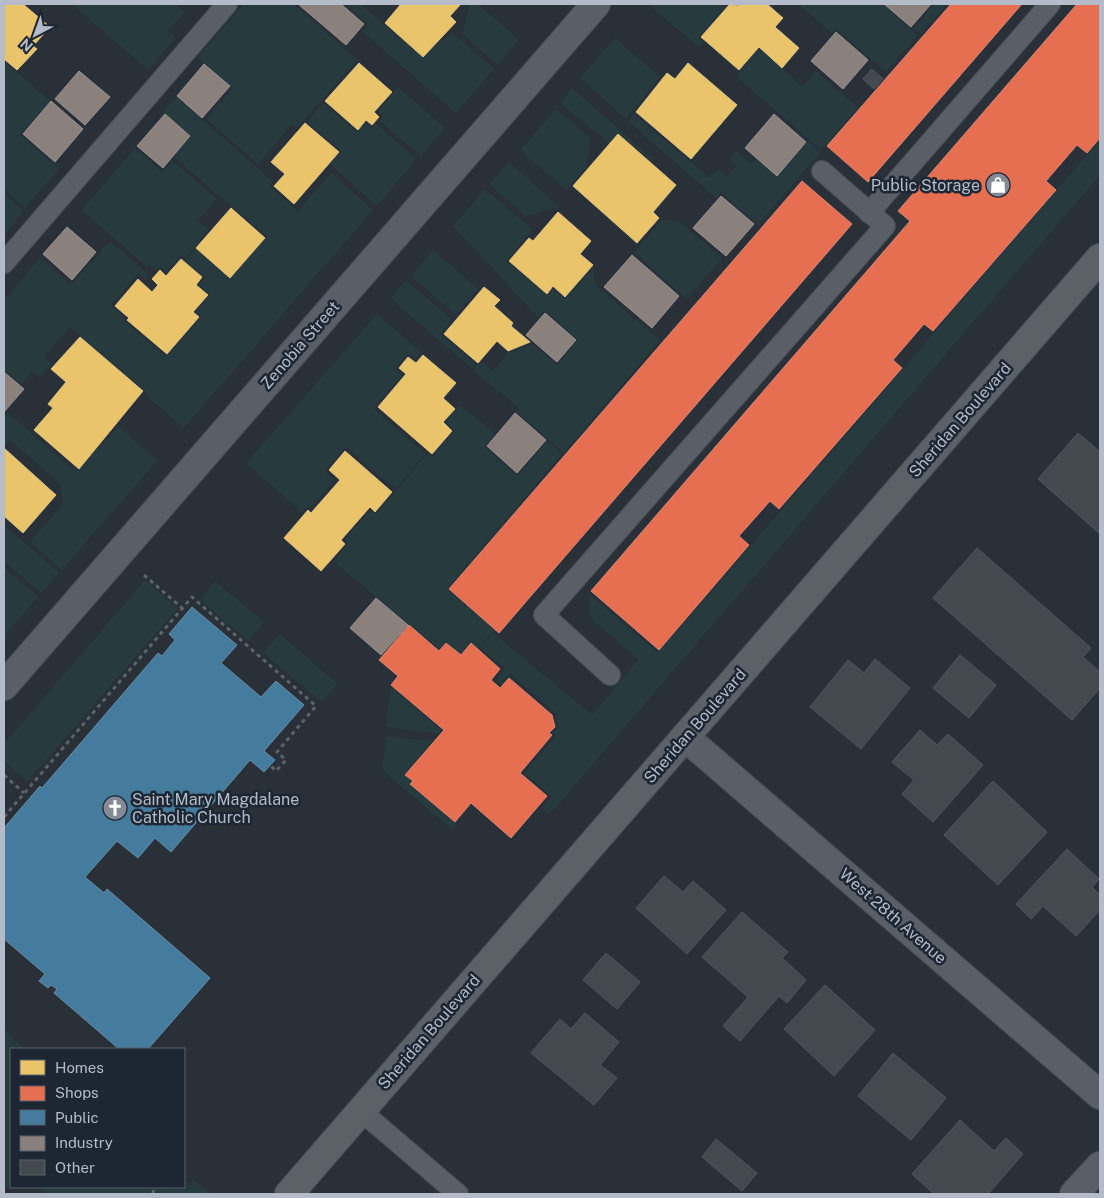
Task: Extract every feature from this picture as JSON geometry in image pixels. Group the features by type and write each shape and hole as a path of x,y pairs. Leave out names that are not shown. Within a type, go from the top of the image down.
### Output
{"main road":[{"name":"Sheridan Boulevard","path":"288,1194 1100,258"}],"street":[{"name":"Zenobia Street","path":"4,686 596,4"},
{"name":"West 28th Avenue","path":"685,737 1100,1095"},
{"path":"1074,1194 1100,1166"}],"lane":[{"path":"4,263 228,4"},
{"path":"869,213 1050,4"},
{"path":"610,675 544,615 885,226 822,171"},
{"path":"361,1111 458,1194"}],"path":[{"path":"144,575 182,608"},
{"path":"4,817 192,597 316,706 277,752 286,760 276,771 270,766"},
{"path":"4,775 24,794"}],"green space":[{"path":"72,4 175,4 185,12 168,31 176,38 148,70"},
{"path":"244,4 294,4 357,60 297,128 292,124 258,164 206,119 233,88 198,57"},
{"path":"345,4 360,4 423,58 440,39 443,41 452,32 494,69 456,113 362,31 368,24"},
{"path":"470,4 478,4 519,40 498,65 462,34"},
{"path":"648,4 721,4 725,7 699,37 704,42 699,47"},
{"path":"798,4 882,4 918,35 886,72 836,29 832,33"},
{"path":"934,4 947,4 921,34 914,28"},
{"path":"615,38 660,77 626,119 580,78"},
{"path":"759,49 802,86 816,71 858,108 821,150 736,76"},
{"path":"4,61 50,101 20,135 59,169 25,208 4,189"},
{"path":"398,87 445,128 421,156 380,121 383,116 378,111"},
{"path":"572,88 652,158 653,162 618,133 609,143 560,103"},
{"path":"176,97 273,182 269,186 298,211 331,173 373,210 184,428 145,394 146,392 70,327 44,357 52,364 40,378 32,371 21,385 4,369 4,300 40,258 71,285 110,241 149,275 145,280 138,274 111,305 125,318 124,321 166,357 201,317 196,312 210,295 199,285 205,278 185,261 196,249 230,279 267,237 174,157 191,137 163,112"},
{"path":"323,103 357,132 366,123 373,128 376,124 417,159 377,206 330,164 341,151 307,122"},
{"path":"556,109 590,138 586,168 566,190 520,150"},
{"path":"634,114 710,178 718,169 727,176 737,166 729,159 736,151 752,164 756,159 777,177 808,141 821,152 758,225 721,192 716,198 628,121"},
{"path":"1100,140 1100,175 550,814 542,808 552,796 524,773 556,736 553,733 558,728 555,712 510,674 501,684 496,680 505,668 480,648 493,633 592,715 639,659 590,618 589,594 658,653"},
{"path":"135,148 162,172 173,161 217,199 198,220 209,230 185,258 181,255 166,272 160,267 156,271 149,265 147,267 82,210"},
{"path":"509,162 559,207 526,216 489,184"},
{"path":"485,189 532,229 507,261 547,296 553,289 565,299 593,268 596,286 660,340 564,453 516,412 519,408 473,370 481,361 493,371 508,353 532,344 557,365 578,340 545,311 538,317 453,226"},
{"path":"4,194 24,211 4,235"},
{"path":"661,220 680,222 722,258 687,299 634,253"},
{"path":"433,250 478,289 456,315 411,276"},
{"path":"406,280 452,320 440,334 475,364 471,368 390,298"},
{"path":"377,314 422,353 415,360 408,354 395,369 402,376 373,408 426,454 395,489 346,447 325,471 335,480 311,508 308,506 302,512 246,463"},
{"path":"460,405 495,434 484,447 517,476 547,441 562,454 447,589 494,630 478,649 470,642 460,654 445,641 439,649 333,561 348,543 345,539 370,510 376,514 428,453 433,456 454,431 445,423"},
{"path":"8,413 72,469 74,467 79,470 118,426 157,461 62,570 30,542 63,504 60,484 10,440 4,445 4,415"},
{"path":"4,525 59,573 41,593 4,561"},
{"path":"6,569 38,597 4,636 4,571"},
{"path":"145,580 178,608 27,782 4,761 4,744"},
{"path":"215,581 264,622 248,641 200,600"},
{"path":"280,634 338,684 322,702 263,653"},
{"path":"391,687 441,730 438,734 386,727"},
{"path":"386,736 432,741 403,775 411,781 409,784 456,824 451,829 382,770"},
{"path":"4,1030 24,1048 10,1048 10,1185 4,1193"},
{"path":"193,1179 210,1194 48,1194 40,1188 112,1188 185,1189"}],"building: Homes":[{"path":"4,4 23,4 50,27 33,46 37,49 17,70 4,59"},
{"path":"401,4 461,4 450,16 456,22 423,57 385,23"},
{"path":"730,4 738,6 740,4 767,4 783,18 775,27 799,48 782,68 759,47 739,70 701,37"},
{"path":"359,63 392,92 374,112 379,117 372,125 366,120 358,130 325,101"},
{"path":"688,63 737,105 691,159 636,112 667,73 675,79"},
{"path":"305,123 339,152 294,204 274,186 285,174 271,162"},
{"path":"618,134 676,185 653,212 659,218 637,243 573,186"},
{"path":"231,208 265,238 230,278 196,248"},
{"path":"558,212 591,241 580,254 593,265 565,297 553,286 547,294 509,261 529,238 533,241"},
{"path":"181,259 202,277 196,285 208,295 193,312 199,317 167,354 127,320 129,318 115,306 138,279 152,292 158,285 152,279 160,270 166,276"},
{"path":"484,287 500,300 494,306 513,323 511,326 530,342 508,351 497,341 478,363 444,334"},
{"path":"80,337 143,391 79,469 34,430 53,408 48,404 66,382 51,369"},
{"path":"423,355 456,383 443,398 455,409 443,422 452,431 432,454 378,407 406,374 399,368 408,357 416,363"},
{"path":"4,448 56,495 23,533 4,516"},
{"path":"345,451 392,492 375,512 370,507 341,540 345,544 321,571 284,538 308,510 311,513 340,480 329,470"}],"building: Shops":[{"path":"951,4 1022,4 868,182 827,146"},
{"path":"1077,4 1100,4 1100,138 1087,153 1077,145 1046,181 1056,190 933,331 924,324 893,360 902,368 779,509 770,501 739,536 749,545 659,650 591,591 910,221 898,211"},
{"path":"802,181 852,224 499,633 449,589"},
{"path":"409,625 439,651 446,643 461,655 471,643 500,669 491,680 500,688 509,678 552,715 555,727 549,733 552,735 520,773 547,796 511,838 471,803 455,822 410,784 413,781 405,775 444,730 391,685 398,676 379,660"}],"building: Public":[{"name":"Saint Mary Magdalane Catholic Church","path":"192,607 237,645 221,663 261,697 276,681 304,705 264,751 275,760 264,772 250,760 171,852 155,838 138,858 117,841 85,877 104,893 107,889 210,978 149,1048 118,1048 54,993 57,989 51,985 48,988 39,981 45,974 4,939 4,828 40,786 42,788 158,653 162,656 175,640 169,634"}],"building: Industry":[{"path":"298,4 341,4 364,24 346,45"},
{"path":"884,4 931,4 911,27"},
{"path":"836,32 868,60 843,89 811,61"},
{"path":"204,64 230,86 202,118 177,96"},
{"path":"79,71 110,97 85,125 55,99"},
{"path":"51,101 83,129 55,162 23,134"},
{"path":"165,114 190,136 163,168 137,146"},
{"path":"774,114 806,142 777,176 745,148"},
{"path":"721,196 754,224 726,256 693,228"},
{"path":"67,227 96,252 72,280 43,254"},
{"path":"632,255 679,296 652,328 604,287"},
{"path":"545,313 576,340 557,362 526,335"},
{"path":"4,372 24,389 4,412"},
{"path":"515,413 546,440 517,473 487,446"},
{"path":"376,598 408,625 381,655 350,628"}],"building: Other":[{"path":"872,69 883,79 874,89 863,79"},
{"path":"1078,433 1100,452 1100,534 1038,479"},
{"path":"977,548 1091,648 1083,657 1100,672 1100,688 1072,720 933,598"},
{"path":"960,655 996,685 969,718 933,688"},
{"path":"875,659 910,688 861,749 810,707 848,660 864,673"},
{"path":"920,730 937,745 948,734 983,765 933,822 902,794 914,780 892,762"},
{"path":"993,781 1047,832 998,885 944,835"},
{"path":"1067,849 1099,879 1092,887 1100,895 1100,910 1076,936 1043,906 1031,919 1016,904"},
{"path":"664,876 683,892 693,881 726,910 687,954 636,908"},
{"path":"742,912 788,952 782,958 806,980 787,1003 779,996 740,1041 723,1026 748,997 702,957"},
{"path":"606,953 640,982 617,1009 583,980"},
{"path":"825,985 875,1030 834,1076 784,1029"},
{"path":"585,1013 619,1042 600,1065 617,1078 594,1105 531,1053 560,1019 571,1029"},
{"path":"893,1053 946,1098 911,1140 858,1096"},
{"path":"960,1120 994,1151 1006,1138 1023,1154 988,1194 934,1194 912,1174"},
{"path":"716,1139 757,1173 742,1191 702,1157"}],"place":[{"name":"Public Storage","path":"998,185"},
{"name":"Saint Mary Magdalane Catholic Church","path":"115,808"}]}
